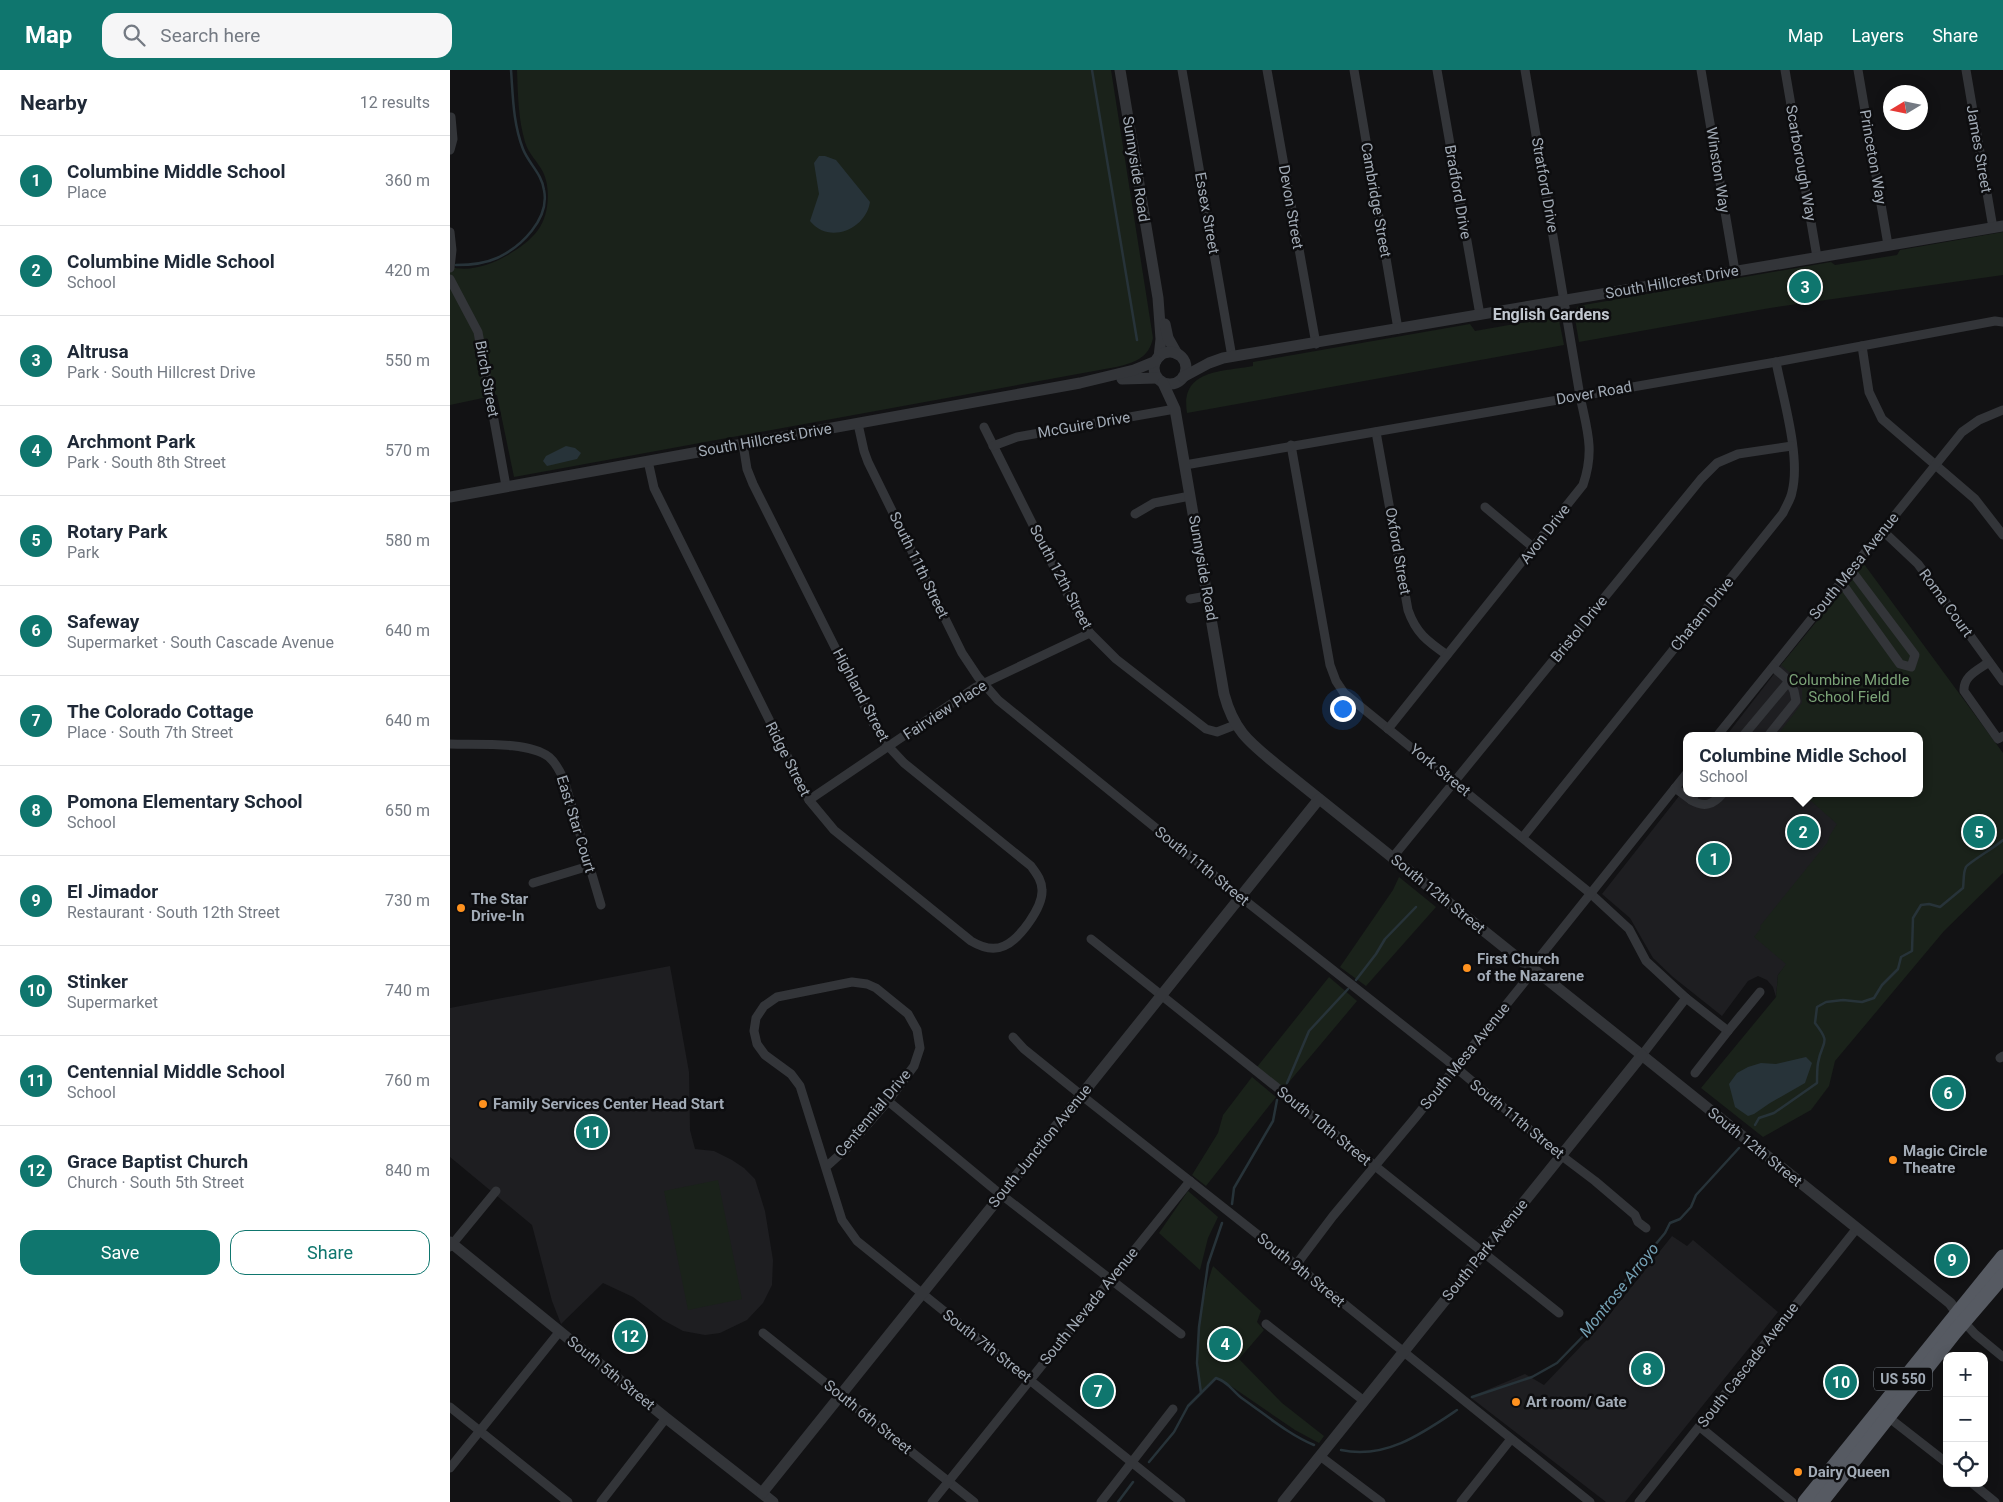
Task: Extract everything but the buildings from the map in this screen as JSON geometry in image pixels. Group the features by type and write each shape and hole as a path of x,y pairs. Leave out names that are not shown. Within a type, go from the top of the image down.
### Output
{"highway":[{"name":"US 550","path":"1821,1502 1888,1417 2003,1257"},
{"name":"US 550","path":"1805,1502 1960,1317 2003,1276"}],"street":[{"name":"Sunnyside Road","path":"1120,70 1158,298 1168,338 1180,357"},
{"name":"Essex Street","path":"1182,70 1228,358"},
{"name":"Devon Street","path":"1267,70 1316,344"},
{"name":"Cambridge Street","path":"1354,70 1398,329"},
{"name":"Bradford Drive","path":"1437,70 1480,315"},
{"name":"Stratford Drive","path":"1525,70 1565,300"},
{"name":"Winston Way","path":"1701,70 1735,271"},
{"name":"Scarborough Way","path":"1785,70 1817,256"},
{"name":"Princeton Way","path":"1858,70 1888,245"},
{"name":"James Street","path":"1966,70 1998,227"},
{"path":"450,150 454,139 451,117"},
{"name":"South Hillcrest Drive","path":"1228,358 1817,256 1998,227"},
{"path":"450,232 452,250 450,268"},
{"name":"Birch Street","path":"450,278 478,332 506,486"},
{"name":"Sunnyside Road","path":"1157,359 1161,339 1158,298"},
{"name":"Avon Drive","path":"1388,729 1583,485 1589,467 1590,446 1565,300"},
{"name":"Dover Road","path":"1185,464 1776,362 1995,321 2003,322"},
{"path":"1862,346 1869,392 1882,419 1975,499 2002,532"},
{"path":"1080,383 1134,370 1167,353 1180,357 1228,358"},
{"path":"1180,357 1186,368 1183,378"},
{"path":"1080,383 1140,378 1160,380 1174,384 1209,363 1228,358"},
{"path":"1157,359 1154,369 1160,380"},
{"name":"Chatam Drive","path":"1523,837 1783,513 1792,493 1795,471 1776,362"},
{"name":"Sunnyside Road","path":"1175,409 1183,378"},
{"name":"Sunnyside Road","path":"1160,380 1175,409 1224,694 1236,725"},
{"name":"South Hillcrest Drive","path":"450,496 1080,383"},
{"name":"McGuire Drive","path":"993,446 1018,437 1175,409"},
{"name":"South Mesa Avenue","path":"1720,732 1962,432 1979,420 2003,410"},
{"name":"South 11th Street","path":"858,424 868,462 962,653 983,684 1014,714 1562,1155 1635,1215 1638,1222 1646,1228"},
{"name":"South 12th Street","path":"984,427 1074,607 1090,633 1116,659 1206,729 1217,732 1236,725 1251,744 1950,1303 1960,1317"},
{"name":"Oxford Street","path":"1376,432 1408,610 1413,623 1422,636 1447,655"},
{"name":"Highland Street","path":"743,444 747,469 753,484 873,723 889,747 904,763 1031,866 1038,876 1042,887 1042,896 1038,907 1028,923"},
{"name":"York Street","path":"1291,446 1330,665 1336,681 1344,693 1590,893 1629,929 1646,961 1686,998 1728,1031"},
{"name":"Bristol Drive","path":"1393,858 1701,478 1717,463 1738,454 1792,446"},
{"name":"Ridge Street","path":"648,461 654,488 809,800 834,830 971,941 990,948 1005,946 1028,923"},
{"path":"1135,514 1154,503 1190,496"},
{"path":"1485,507 1534,548"},
{"name":"Roma Court","path":"1883,531 1918,564 2003,681"},
{"path":"1841,582 1900,664 1911,667 1915,655 1851,570"},
{"path":"1190,599 1208,596"},
{"name":"Fairview Place","path":"809,800 983,684 1090,633"},
{"path":"1989,662 1968,676 1964,684 1964,691 1998,739 2003,736"},
{"path":"1771,732 1796,702 1794,691 1789,681 1773,667"},
{"path":"1747,732 1789,681"},
{"name":"East Star Court","path":"450,744 527,747 549,758 558,768 564,780 601,906"},
{"name":"South Mesa Avenue","path":"1296,1265 1526,980 1539,958 1683,778"},
{"path":"1675,788 1683,791"},
{"path":"1694,797 1698,804 1708,805 1719,797"},
{"name":"South Junction Avenue","path":"762,1493 1319,798"},
{"path":"533,883 589,866"},
{"name":"South 10th Street","path":"1091,939 1558,1313"},
{"name":"Centennial Drive","path":"852,982 876,988 908,1014 917,1030 920,1048 914,1066 888,1101 847,1148 826,1167 800,1086 791,1074 766,1055 757,1044 754,1031 756,1018 764,1006 777,997 852,982"},
{"path":"1695,1073 1760,992"},
{"name":"South Park Avenue","path":"1283,1502 1686,998"},
{"name":"South 9th Street","path":"1013,1037 1024,1049 1081,1095 1590,1502"},
{"path":"888,1101 1109,1280 1181,1334"},
{"name":"South 7th Street","path":"826,1167 842,1220 857,1241 1031,1379 1181,1502"},
{"name":"South Nevada Avenue","path":"932,1502 1190,1181"},
{"path":"451,1244 496,1191"},
{"name":"South Cascade Avenue","path":"1639,1502 1857,1228"},
{"name":"South 5th Street","path":"451,1244 773,1502"},
{"path":"1960,1317 1975,1334 2003,1357"},
{"path":"1266,1324 1364,1401"},
{"path":"450,1468 560,1332"},
{"name":"South 6th Street","path":"763,1333 974,1502"},
{"path":"450,1407 568,1502"},
{"path":"1101,1502 1173,1409"},
{"path":"1888,1417 1943,1460"},
{"path":"601,1502 666,1418"},
{"path":"1700,1427 1792,1502"},
{"path":"1461,1502 1511,1439"},
{"path":"1320,1456 1381,1502"},
{"path":"1977,1487 1995,1502"}],"shaded area":[{"path":"819,156 836,160 870,202 862,220 846,231 827,232 818,228 810,221 819,194 814,163"},
{"path":"566,446 575,448 581,453 577,459 547,466 543,461 546,456"},
{"path":"1838,595 1957,751 1923,794 1923,732 1729,732"},
{"path":"1683,791 1683,797 1920,797 1778,975 1776,997 1773,987 1767,980 1758,976 1748,981 1722,1016 1673,977 1653,958 1630,918 1602,894"},
{"path":"670,966 689,1072 690,1130 695,1149 714,1151 732,1160 755,1179 765,1211 773,1260 772,1285 763,1303 747,1320 720,1333 705,1335 683,1331 663,1320 633,1297 603,1283 561,1324 552,1301 532,1225 450,1157 450,1008"},
{"path":"1806,1057 1812,1063 1805,1083 1754,1114 1748,1116 1735,1107 1729,1084 1737,1073 1761,1063 1776,1064"},
{"path":"1672,1236 1687,1246 1693,1240 1778,1312 1625,1502 1606,1502 1470,1397 1525,1374 1544,1385 1602,1324"}],"green space":[{"path":"517,70 1111,70 1153,338 1151,345 1140,358 1129,364 1116,367 514,477 497,395 450,405 450,267 473,268 501,259 531,238 545,217 548,202 546,179 525,142 518,97"},
{"path":"2003,232 2003,275 1770,308 1579,342 1574,313 1578,306 1831,262 1835,265 1897,255 1900,250"},
{"path":"1543,319 1559,320 1564,345 1187,413 1187,399 1190,388 1197,380 1217,372 1253,366 1253,362 1470,324 1475,331"},
{"name":"Columbine Middle School Field","path":"1864,564 2003,753 2003,873 1944,931 1835,1061 1829,1086 1811,1110 1763,1137 1701,1088 1776,997 1778,975 1786,964 1754,937 1761,928 1760,926 1827,843 1837,824 1807,797 1923,797 1923,732 1780,732 1802,703 1802,683 1781,665"},
{"path":"1399,877 1436,907 1366,986 1340,967 1393,890"},
{"path":"1329,977 1357,1001 1284,1088 1257,1067"},
{"path":"1252,1077 1276,1097 1206,1186 1192,1175 1218,1133 1223,1115"},
{"path":"718,1180 742,1299 688,1310 664,1191"},
{"path":"1188,1191 1218,1217 1208,1238 1200,1270 1159,1233"},
{"path":"1213,1266 1261,1311 1257,1322 1264,1330 1239,1359 1282,1403 1324,1436 1319,1443 1295,1430 1222,1380 1216,1378 1201,1393 1198,1361 1199,1329 1204,1298"}],"waterway":[{"path":"456,265 487,262 506,253 532,231 543,211 545,201 543,184 523,149 517,129 511,70"},
{"path":"1092,70 1137,340"},
{"name":"Montrose Arroyo","path":"1755,1125 1759,1118 1774,1113 1817,1083 1818,1063 1824,1043 1823,1035 1815,1023 1817,1007 1826,1002 1843,1000 1862,1002 1874,998 1882,985 1898,969 1901,957 1912,951 1913,918 1921,905 1929,904 1940,907 1963,888 1966,867 2003,840"},
{"path":"1356,980 1385,939 1416,907"},
{"path":"1287,1083 1309,1031 1348,989"},
{"path":"1232,1204 1234,1188 1273,1121 1277,1100"},
{"name":"Montrose Arroyo","path":"1472,1397 1532,1377 1557,1363 1595,1324 1600,1311 1665,1233 1670,1223 1680,1219 1691,1207 1696,1195 1739,1148"},
{"path":"1201,1393 1197,1363 1199,1327 1208,1264 1222,1223"},
{"name":"Montrose Arroyo","path":"1149,1462 1174,1432 1188,1406 1216,1378 1231,1387 1277,1424 1314,1445"},
{"name":"Montrose Arroyo","path":"1341,1450 1357,1452 1388,1448 1417,1435 1457,1410"},
{"name":"Montrose Arroyo","path":"1118,1502 1133,1482"}],"place":[{"name":"Altrusa","path":"1805,287"},
{"name":"Columbine Midle School","path":"1803,832"},
{"name":"Rotary Park","path":"1979,832"},
{"name":"Columbine Middle School","path":"1714,859"},
{"name":"The Star Drive-In","path":"461,908"},
{"name":"First Church of the Nazarene","path":"1467,968"},
{"name":"Safeway","path":"1948,1093"},
{"name":"Family Services Center Head Start","path":"483,1104"},
{"name":"Centennial Middle School","path":"592,1132"},
{"name":"Magic Circle Theatre","path":"1893,1160"},
{"name":"El Jimador","path":"1952,1260"},
{"name":"Grace Baptist Church","path":"630,1336"},
{"name":"Archmont Park","path":"1225,1344"},
{"name":"Pomona Elementary School","path":"1647,1369"},
{"name":"Stinker","path":"1841,1382"},
{"name":"The Colorado Cottage","path":"1098,1391"},
{"name":"Art room/ Gate","path":"1516,1402"},
{"name":"Dairy Queen","path":"1798,1472"}],"district":[{"name":"English Gardens","path":"1551,314"}]}
